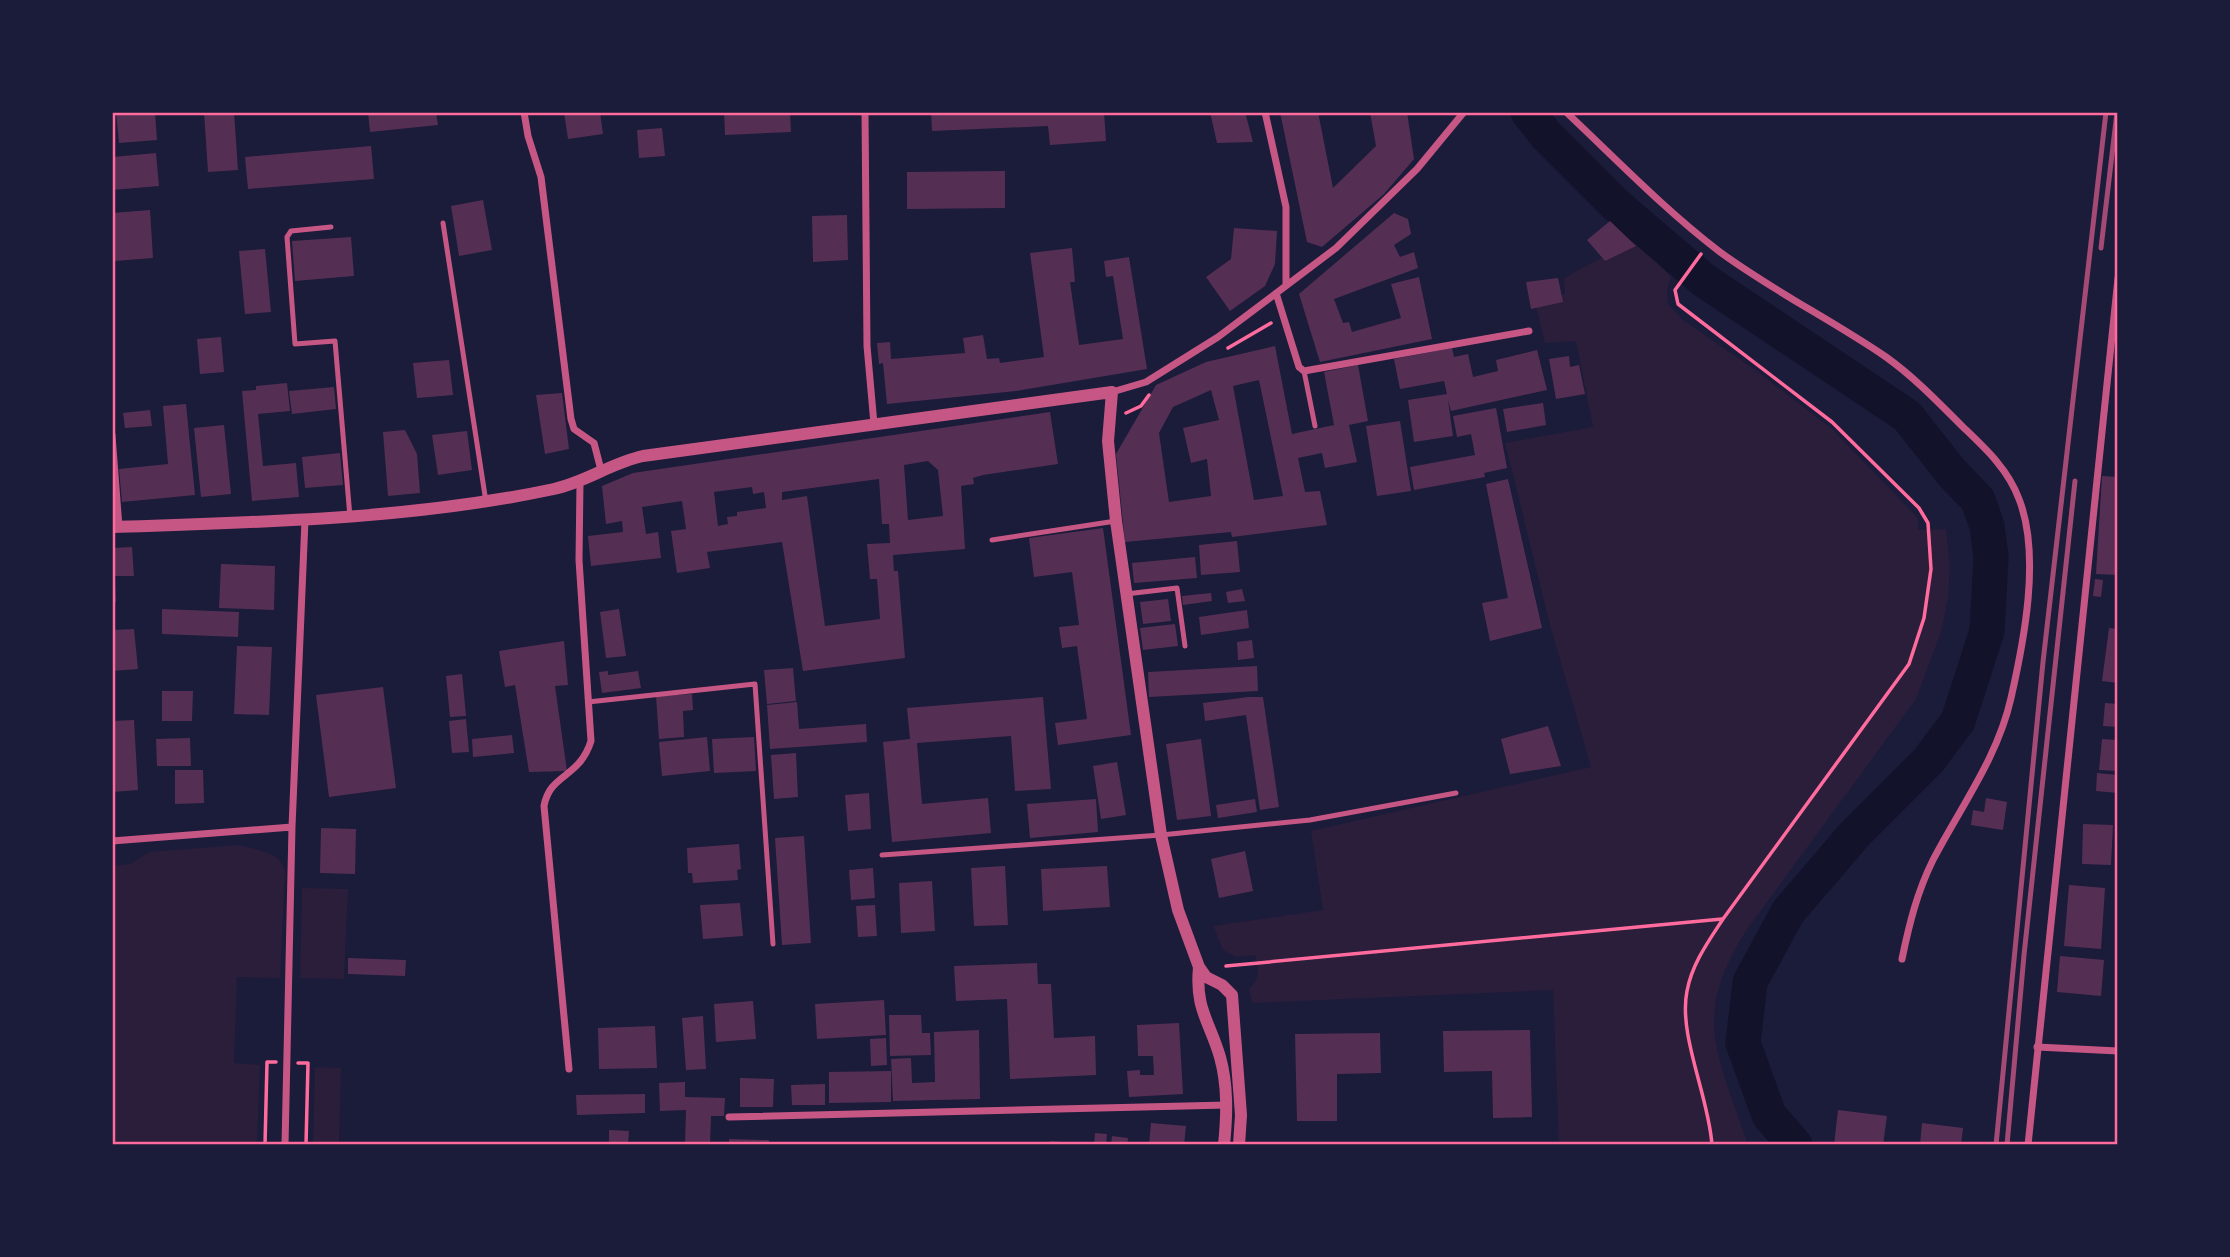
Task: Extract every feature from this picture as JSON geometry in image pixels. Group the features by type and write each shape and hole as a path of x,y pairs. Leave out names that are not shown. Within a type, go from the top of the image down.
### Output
{"street":[{"path":"524,112 528,136 541,177 571,419 574,429 594,443 601,470"},
{"path":"865,112 867,346 874,424"},
{"path":"1265,112 1286,207 1286,284"},
{"path":"112,435 116,527 305,520 486,502 580,483 620,461 643,456 1112,392 1146,382 1218,337 1336,248 1377,212 1464,112"},
{"path":"1566,112 1717,250 1812,313 1887,358 1915,380 1993,456 2010,478 2019,498 2027,522 2029,582 2011,701 1986,763 1932,863 1918,895 1902,959"},
{"path":"2028,1145 2118,278"},
{"path":"1276,293 1301,369 1529,331"},
{"path":"1112,392 1108,441 1116,521 1161,835 1178,910 1199,967 1198,1002 1220,1058 1227,1105 1224,1145"},
{"path":"569,1069 544,806 550,786 570,775 587,753 592,729 579,560 580,483"},
{"path":"285,1145 292,827 305,520"},
{"path":"112,841 292,827"},
{"path":"1199,967 1232,995 1233,1036 1240,1096 1239,1145"},
{"path":"2038,1047 2118,1051"},
{"path":"729,1117 1227,1105"}],"lane":[{"path":"443,223 486,502"},
{"path":"331,228 290,231 287,237 295,344 335,341 350,517"},
{"path":"1301,369 1315,426"},
{"path":"992,540 1116,521"},
{"path":"1126,594 1177,588 1185,646"},
{"path":"589,702 755,684 773,944"},
{"path":"882,855 1161,835 1310,820 1456,793"}],"path":[{"path":"1703,256 1675,290 1678,304 1832,422 1904,492 1919,508 1927,523 1931,569 1924,618 1901,679 1701,951 1686,991 1688,1033 1706,1105 1712,1145"},
{"path":"1226,966 1723,919"}],"shaded area":[{"path":"1634,240 1671,277 1667,291 1668,304 1683,320 1754,369 1832,429 1918,518 1918,530 1946,529 1950,567 1948,598 1941,632 1916,699 1748,928 1730,959 1719,987 1715,1036 1727,1085 1748,1145 1559,1145 1553,990 1252,1003 1249,988 1256,981 1258,973 1255,955 1236,957 1223,950 1213,926 1323,910 1311,831 1591,767 1550,625 1505,443 1593,427 1576,341 1545,343 1535,302 1565,294 1564,278"},
{"path":"240,845 278,859 285,872 280,978 237,977 234,1063 260,1065 257,1145 112,1145 112,866 131,864 149,852"},
{"path":"302,888 348,889 344,979 300,978"},
{"path":"315,1067 341,1068 339,1145 313,1145"}],"building":[{"path":"116,112 155,112 157,140 119,143"},
{"path":"204,112 234,112 238,170 208,172"},
{"path":"368,112 436,112 438,125 370,132"},
{"path":"564,112 600,112 603,134 568,139"},
{"path":"724,112 790,112 791,132 725,135"},
{"path":"931,112 1104,112 1106,141 1050,145 1048,126 932,131"},
{"path":"1210,112 1245,112 1253,142 1217,143"},
{"path":"1280,112 1318,112 1333,188 1376,146 1370,112 1407,112 1414,159 1384,194 1322,247 1307,242"},
{"path":"662,128 665,156 639,158 637,130"},
{"path":"371,146 374,179 248,189 245,157"},
{"path":"156,153 159,186 112,190 112,157"},
{"path":"1005,171 1005,208 907,209 907,172"},
{"path":"483,200 492,250 459,256 451,206"},
{"path":"150,210 153,258 115,261 112,213"},
{"path":"1394,213 1408,219 1411,234 1394,245 1400,257 1414,252 1418,268 1334,299 1343,323 1349,322 1352,332 1401,318 1391,284 1419,277 1432,339 1320,362 1299,294"},
{"path":"847,215 848,260 813,262 812,216"},
{"path":"1610,221 1636,246 1605,261 1587,240"},
{"path":"1234,228 1277,231 1275,264 1265,286 1230,311 1206,277 1231,259"},
{"path":"351,237 354,276 295,281 292,241"},
{"path":"1072,248 1075,282 1070,282 1079,345 1123,339 1113,276 1106,277 1104,261 1129,257 1147,369 1016,391 887,404 883,363 879,364 877,343 890,342 891,359 965,353 963,338 983,335 987,359 999,358 1000,363 1044,357 1030,253"},
{"path":"265,249 271,312 245,314 239,251"},
{"path":"1558,278 1563,302 1531,309 1526,282"},
{"path":"221,337 224,372 200,374 197,339"},
{"path":"1275,346 1292,434 1334,425 1324,372 1358,365 1368,421 1349,425 1357,462 1325,468 1322,453 1298,458 1305,492 1320,491 1327,525 1232,537 1231,532 1125,542 1116,454 1156,385 1206,362","holes":["1259,380 1283,496 1254,500 1233,386","1211,390 1219,420 1183,428 1191,463 1207,459 1211,496 1169,502 1159,433 1173,407"]},
{"path":"1452,348 1454,357 1468,354 1473,377 1498,371 1496,360 1537,350 1547,390 1451,411 1448,400 1453,436 1414,442 1408,400 1447,394 1444,381 1400,389 1394,359"},
{"path":"1569,356 1570,367 1579,365 1585,394 1556,399 1549,359"},
{"path":"449,360 453,395 417,398 413,363"},
{"path":"287,383 290,411 258,414 263,466 296,463 299,497 252,501 242,391 256,390 256,386"},
{"path":"334,387 336,409 292,414 289,391"},
{"path":"562,393 569,449 545,454 536,395"},
{"path":"1543,403 1546,425 1507,432 1503,409"},
{"path":"186,404 195,495 122,502 119,469 168,464 163,406"},
{"path":"1496,408 1507,468 1484,473 1485,477 1414,490 1410,467 1475,455 1471,434 1457,437 1453,416"},
{"path":"150,410 152,426 125,428 123,413"},
{"path":"1050,412 1058,464 983,475 973,478 974,484 961,486 965,549 893,555 894,571 898,571 905,658 803,671 782,542 707,552 710,568 677,573 671,531 686,529 682,501 642,507 646,534 658,532 661,558 591,566 588,536 623,532 622,521 606,524 602,486 633,473","holes":["928,461 938,470 943,516 908,520 904,465","879,479 882,524 889,524 890,543 867,544 870,579 877,579 880,619 825,626 807,496 782,500 782,492","752,487 753,494 764,492 766,508 737,512 737,516 727,517 728,524 718,526 714,492"]},
{"path":"1400,421 1411,491 1377,496 1366,426"},
{"path":"224,425 231,494 201,497 194,428"},
{"path":"405,430 417,454 420,493 388,496 383,432"},
{"path":"467,431 472,470 438,475 432,435"},
{"path":"340,453 343,485 305,488 302,457"},
{"path":"2102,476 2118,477 2118,575 2096,574"},
{"path":"1508,479 1542,628 1490,641 1482,603 1508,598 1486,484"},
{"path":"1103,528 1131,735 1058,745 1055,723 1087,719 1077,646 1062,648 1059,627 1079,625 1072,572 1034,577 1029,538"},
{"path":"1237,541 1240,572 1201,575 1199,545"},
{"path":"132,547 134,576 115,576 116,602 112,602 112,548"},
{"path":"1195,557 1197,578 1134,583 1132,563"},
{"path":"221,564 275,566 274,610 219,608"},
{"path":"2095,579 2103,580 2101,597 2093,596"},
{"path":"1242,589 1245,601 1228,603 1226,592"},
{"path":"1211,593 1212,601 1183,605 1182,596"},
{"path":"1168,599 1171,621 1143,624 1140,602"},
{"path":"162,609 239,612 238,637 162,634"},
{"path":"619,609 626,656 606,658 600,612"},
{"path":"1247,610 1249,628 1201,635 1199,617"},
{"path":"1175,624 1178,646 1143,650 1140,628"},
{"path":"2109,628 2118,629 2118,683 2102,681"},
{"path":"134,629 138,669 112,671 112,630"},
{"path":"1252,640 1254,658 1238,660 1237,642"},
{"path":"564,641 568,685 555,686 567,771 529,772 515,685 505,687 499,651"},
{"path":"237,646 272,647 269,715 234,714"},
{"path":"1257,666 1258,691 1149,697 1148,672"},
{"path":"793,668 796,701 767,704 764,670"},
{"path":"608,671 608,675 638,671 641,688 602,693 599,672"},
{"path":"462,674 466,716 450,717 446,676"},
{"path":"383,687 396,788 329,797 316,695"},
{"path":"162,691 193,691 192,721 162,721"},
{"path":"692,694 693,710 683,711 684,737 659,739 656,696"},
{"path":"1043,697 1051,789 1015,791 1011,736 917,743 922,804 988,798 991,833 892,842 883,742 910,739 907,708"},
{"path":"1263,697 1279,807 1260,810 1246,715 1205,721 1203,703"},
{"path":"797,702 799,729 866,724 867,742 770,749 767,705"},
{"path":"2105,703 2118,704 2118,727 2103,726"},
{"path":"466,719 469,752 452,753 449,721"},
{"path":"134,720 138,790 112,792 112,721"},
{"path":"1548,726 1561,766 1510,774 1501,739"},
{"path":"512,735 514,753 473,757 472,739"},
{"path":"707,737 710,771 662,776 659,742"},
{"path":"754,737 756,771 714,773 712,739"},
{"path":"190,738 191,766 157,766 156,739"},
{"path":"1201,739 1211,816 1177,820 1166,744"},
{"path":"2102,739 2118,740 2118,771 2099,770"},
{"path":"796,753 798,797 774,799 771,755"},
{"path":"1117,762 1126,815 1101,819 1093,766"},
{"path":"175,770 203,770 204,803 175,804"},
{"path":"2097,773 2118,775 2118,793 2096,791"},
{"path":"869,793 871,829 848,831 845,795"},
{"path":"1986,798 2007,802 2003,830 1971,825 1973,810 1984,812"},
{"path":"1096,799 1098,832 1030,838 1027,804"},
{"path":"1255,799 1257,812 1218,818 1216,805"},
{"path":"2083,824 2113,825 2111,865 2082,864"},
{"path":"321,828 356,829 355,874 320,873"},
{"path":"804,836 811,943 782,945 775,838"},
{"path":"739,844 741,869 737,870 738,880 693,883 692,873 688,873 687,848"},
{"path":"1245,851 1253,891 1219,898 1211,859"},
{"path":"1005,866 1008,925 974,926 971,868"},
{"path":"1107,866 1110,907 1043,911 1041,869"},
{"path":"873,868 875,898 851,900 849,870"},
{"path":"932,881 935,931 901,933 899,883"},
{"path":"2069,885 2105,888 2101,949 2064,946"},
{"path":"740,903 743,936 703,939 700,905"},
{"path":"875,905 877,936 858,937 856,906"},
{"path":"2060,956 2104,960 2101,996 2057,992"},
{"path":"348,958 406,960 405,976 348,974"},
{"path":"1037,963 1038,984 1051,984 1054,1038 1095,1036 1096,1075 1010,1079 1007,999 956,1001 954,966"},
{"path":"884,1000 886,1035 817,1039 815,1004"},
{"path":"753,1001 756,1039 716,1042 714,1004"},
{"path":"889,1015 921,1015 922,1033 930,1033 931,1055 890,1056"},
{"path":"703,1016 706,1069 686,1070 682,1018"},
{"path":"1179,1023 1183,1094 1129,1097 1127,1071 1140,1070 1140,1075 1154,1075 1153,1056 1138,1056 1137,1025"},
{"path":"655,1026 657,1068 599,1069 598,1028"},
{"path":"979,1030 980,1099 893,1101 891,1059 911,1058 912,1083 935,1082 934,1032"},
{"path":"1530,1030 1532,1117 1493,1118 1492,1071 1444,1072 1443,1031"},
{"path":"1380,1033 1381,1073 1337,1074 1337,1121 1297,1121 1295,1034"},
{"path":"886,1038 887,1065 871,1066 870,1039"},
{"path":"891,1071 891,1102 829,1103 829,1072"},
{"path":"740,1078 774,1079 773,1107 740,1107"},
{"path":"685,1082 685,1097 725,1098 724,1116 711,1116 710,1145 685,1145 686,1110 660,1111 659,1083"},
{"path":"825,1084 825,1105 792,1105 791,1085"},
{"path":"645,1094 645,1113 577,1115 576,1095"},
{"path":"1838,1110 1887,1116 1883,1145 1834,1145"},
{"path":"1151,1123 1186,1126 1184,1145 1149,1145"},
{"path":"1922,1123 1963,1128 1961,1145 1920,1145"},
{"path":"609,1130 629,1131 628,1145 609,1145"},
{"path":"1095,1133 1107,1134 1106,1145 1094,1145"},
{"path":"1112,1136 1128,1138 1127,1145 1111,1145"},
{"path":"729,1139 769,1140 769,1145 729,1145"},
{"path":"1050,1141 1077,1143 1077,1145 1049,1145"}],"waterway":[{"path":"1528,112 1546,135 1615,204 1705,281 1907,416 1952,473 1978,500 1987,526 1991,557 1987,631 1958,721 1928,761 1854,835 1788,912 1750,982 1743,1043 1769,1115 1795,1145"}],"railway":[{"path":"1996,1145 2043,662 2106,112"},
{"path":"2101,248 2117,112"},
{"path":"2007,1145 2024,955 2075,481"}]}
